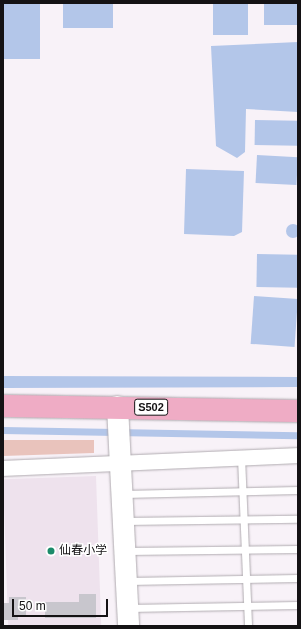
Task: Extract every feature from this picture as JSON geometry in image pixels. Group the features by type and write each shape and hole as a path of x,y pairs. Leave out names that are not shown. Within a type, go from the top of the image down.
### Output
{"main road":[{"name":"S502","path":"3,406 117,406 298,411"}],"street":[{"path":"117,406 123,494 128,617"},
{"path":"3,468 298,455"}],"lane":[{"path":"241,457 248,626"},
{"path":"123,494 298,490"},
{"path":"124,521 298,519"},
{"path":"125,551 298,549"},
{"path":"126,580 298,578"},
{"path":"128,617 247,606 298,604"}],"shaded area":[{"path":"3,440 94,440 94,453 3,456"},
{"name":"仙春小学","path":"96,476 101,626 8,626 3,479"}],"water":[{"path":"3,3 40,3 40,59 3,59"},
{"path":"63,3 113,3 113,28 63,28"},
{"path":"213,3 248,3 248,35 213,35"},
{"path":"264,4 298,4 298,25 264,25"},
{"path":"298,42 298,112 246,109 245,152 237,158 216,146 211,46"},
{"path":"255,120 298,121 298,146 255,145"},
{"path":"257,155 298,157 296,185 256,183"},
{"path":"186,169 244,171 242,232 234,236 184,234"},
{"path":"293,224 298,226 300,231 298,236 293,238 288,236 286,231 288,226"},
{"path":"257,254 298,255 297,288 256,287"},
{"path":"254,296 298,299 295,347 251,344"},
{"path":"3,376 298,377 298,387 3,388"},
{"path":"3,427 298,432 298,439 3,434"}],"building":[{"path":"79,594 96,594 96,618 45,618 45,602 79,602"},
{"path":"9,597 26,597 26,615 18,615 18,620 3,620 3,603 9,603"}],"place":[{"name":"仙春小学","path":"51,551"}]}
